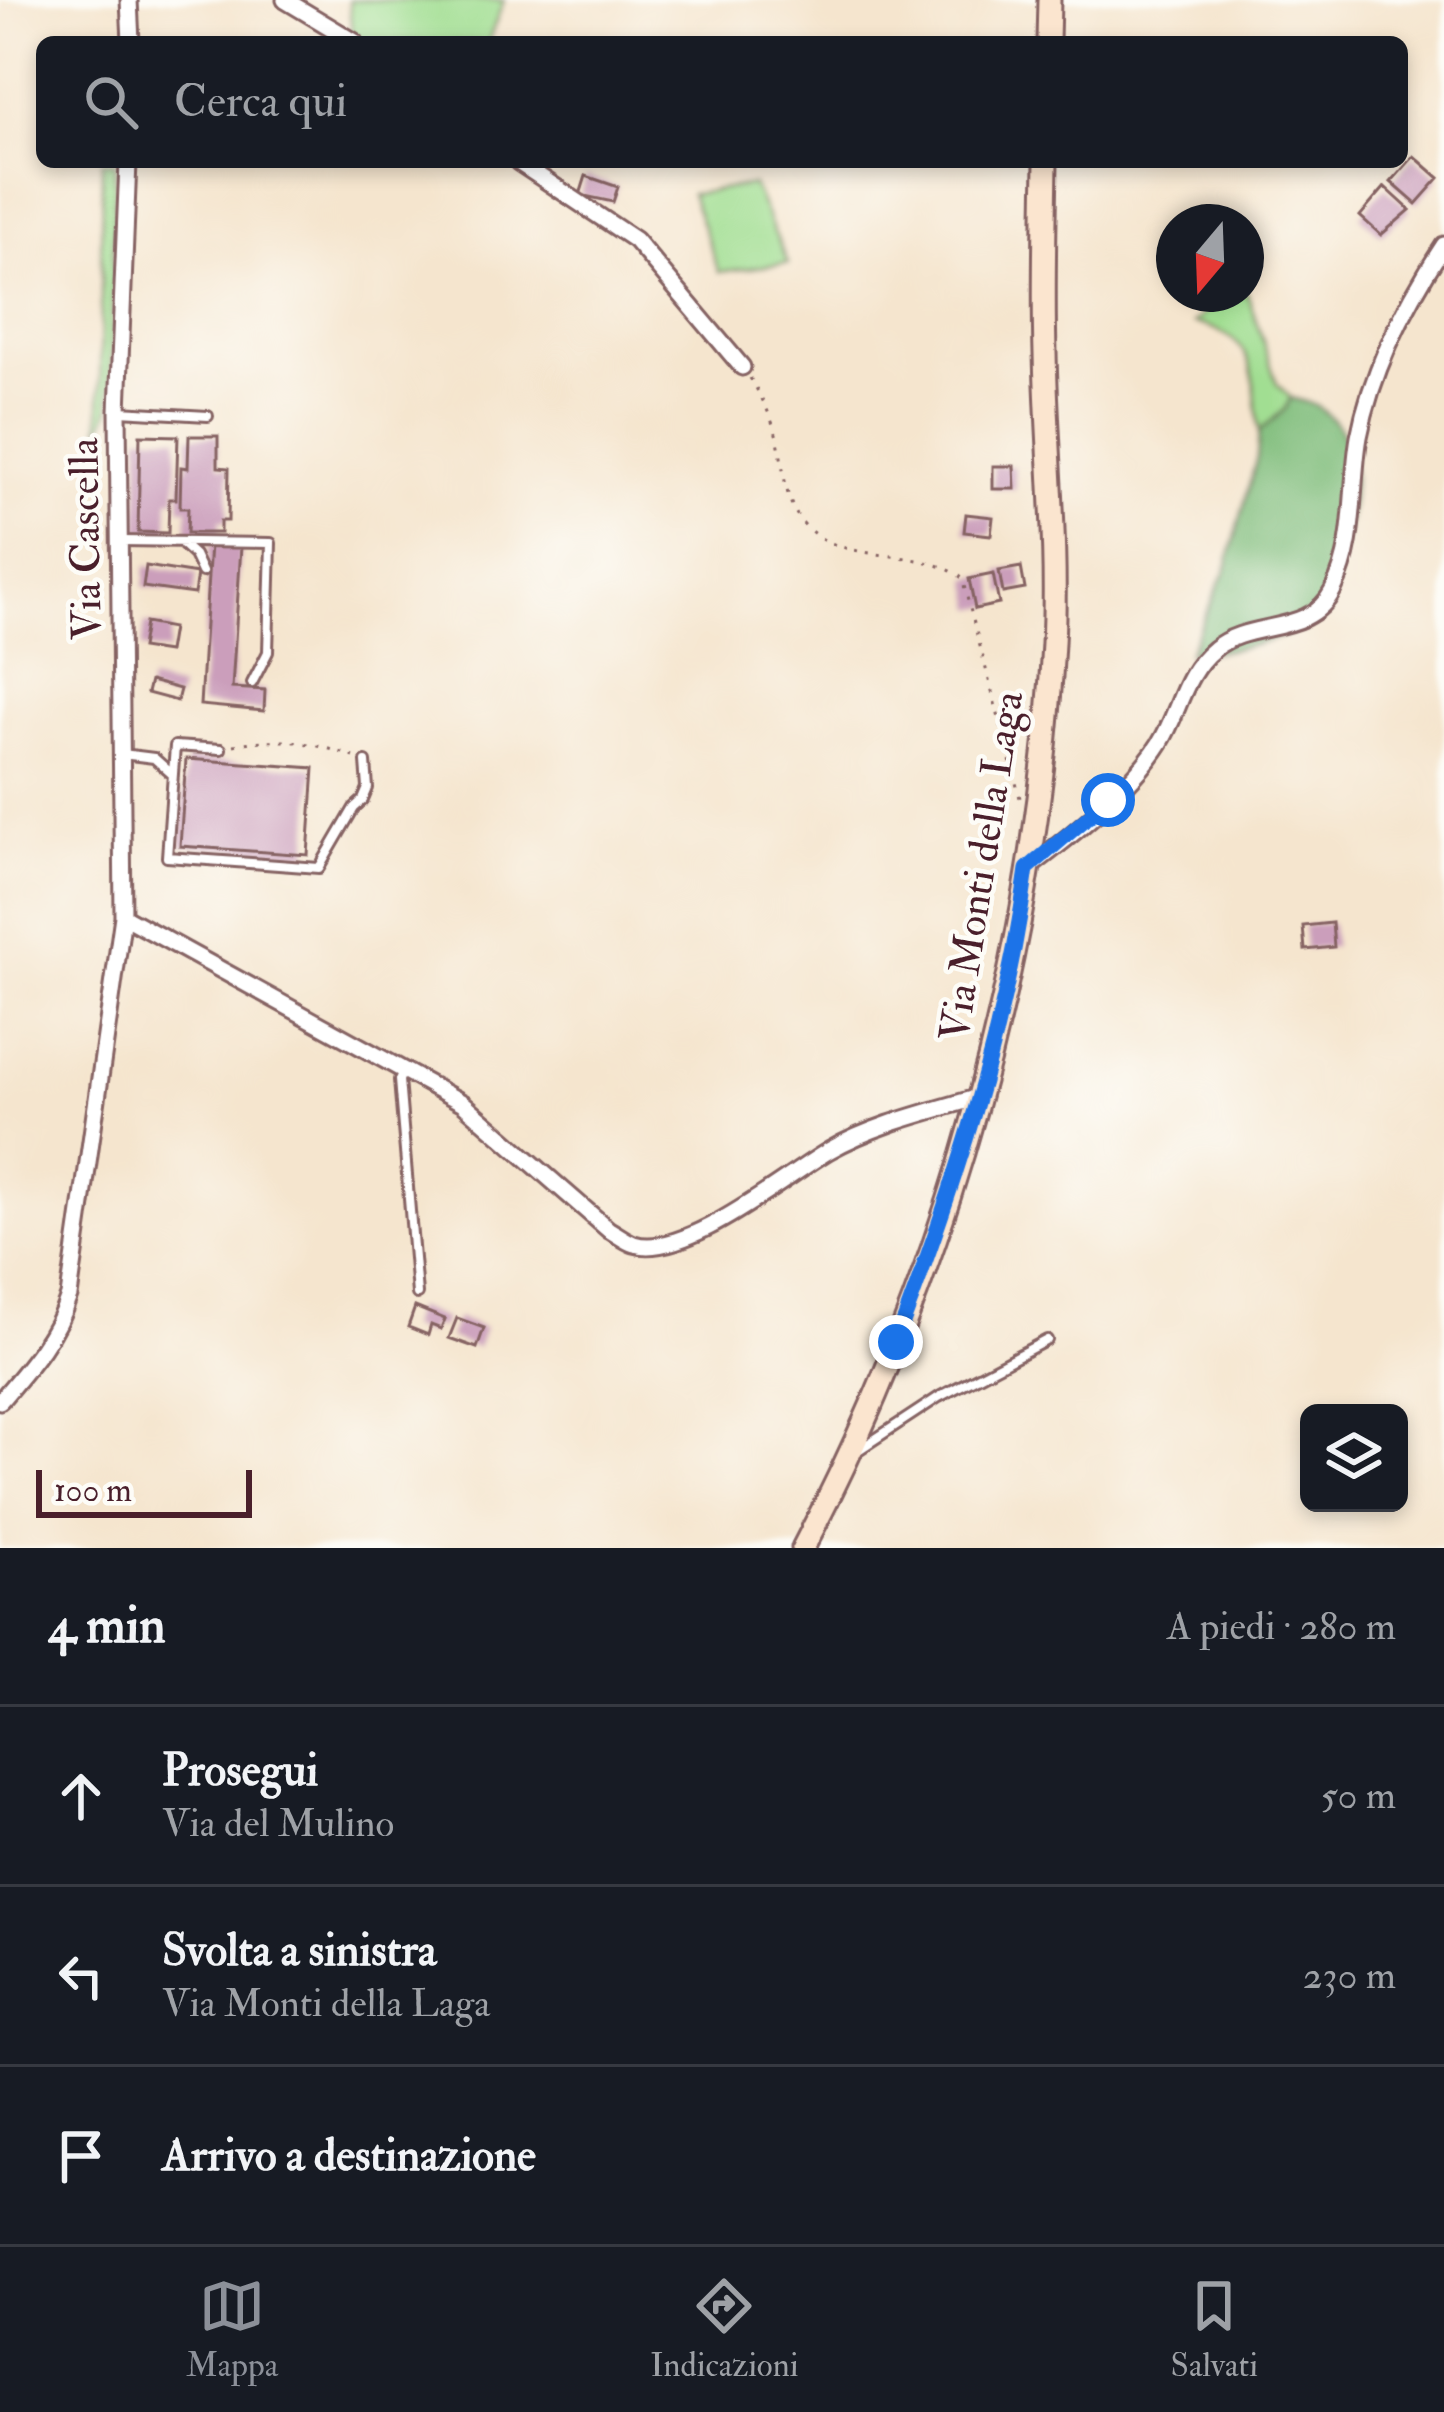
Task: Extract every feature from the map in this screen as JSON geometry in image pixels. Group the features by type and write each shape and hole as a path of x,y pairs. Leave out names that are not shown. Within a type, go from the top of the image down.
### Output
{"street":[{"path":"129,0 130,36"},
{"path":"285,0 346,36"},
{"path":"1048,36 1049,0"},
{"name":"Via Cascella","path":"0,1401 42,1352 60,1324 69,1296 123,916 118,411 128,168"},
{"path":"527,168 635,240 742,367"},
{"name":"Via Monti della Laga","path":"803,1548 848,1457 928,1255 979,1097 1027,869 1049,697 1054,616 1045,354 1046,168"},
{"path":"1027,869 1146,762 1162,740 1188,680 1208,654 1233,636 1292,622 1326,602 1340,576 1352,528 1358,448 1372,389 1400,320 1444,245"},
{"path":"123,916 463,1103 609,1230 637,1246 678,1239 749,1207 829,1150 868,1131 979,1097"}],"lane":[{"path":"118,411 208,416"},
{"path":"120,541 271,542 268,652 252,683"},
{"path":"181,543 202,572"},
{"path":"221,749 175,746 167,857 320,868 354,808 364,800 366,762"},
{"path":"122,754 154,758 173,775"},
{"path":"404,1069 399,1080 416,1294"},
{"path":"848,1457 939,1397 1047,1340"}],"path":[{"path":"742,367 768,410 791,502 806,526 844,546 945,568 965,583 1031,840"},
{"path":"221,749 278,740 322,745 366,762"}],"green space":[{"path":"349,0 504,0 490,36 352,36"},
{"path":"102,168 115,168 110,409 100,434"},
{"path":"753,185 788,263 719,272 691,194"},
{"path":"1205,312 1253,312 1277,384 1291,398 1259,432 1253,377 1242,349 1215,329 1194,323"},
{"path":"1291,398 1318,407 1338,427 1349,452 1350,511 1323,601 1313,624 1298,630 1236,649 1188,653 1227,568 1257,457 1259,432"}],"building":[{"path":"1414,156 1439,178 1416,204 1391,182"},
{"path":"586,176 618,187 613,202 580,195"},
{"path":"1385,187 1410,210 1381,235 1360,216"},
{"path":"140,435 178,436 176,499 169,499 168,533 138,532"},
{"path":"189,436 218,436 218,467 229,468 228,521 220,521 220,533 187,533 188,508 180,508 181,467 188,468"},
{"path":"993,466 1014,466 1015,489 993,489"},
{"path":"966,514 993,517 991,535 964,532"},
{"path":"210,544 241,546 232,688 265,690 264,711 200,705"},
{"path":"146,566 197,574 194,594 143,587"},
{"path":"1021,567 1025,589 1003,593 999,571"},
{"path":"993,574 999,604 975,609 969,579"},
{"path":"145,623 172,628 168,652 141,648"},
{"path":"150,681 180,689 177,701 147,693"},
{"path":"186,759 314,768 308,855 180,846"},
{"path":"1332,923 1334,947 1305,950 1303,926"},
{"path":"415,1307 445,1319 441,1329 431,1325 428,1335 408,1327"},
{"path":"457,1318 484,1328 477,1348 449,1338"}],"route":[{"path":"896,1342 979,1097 1027,869 1108,800"}]}
